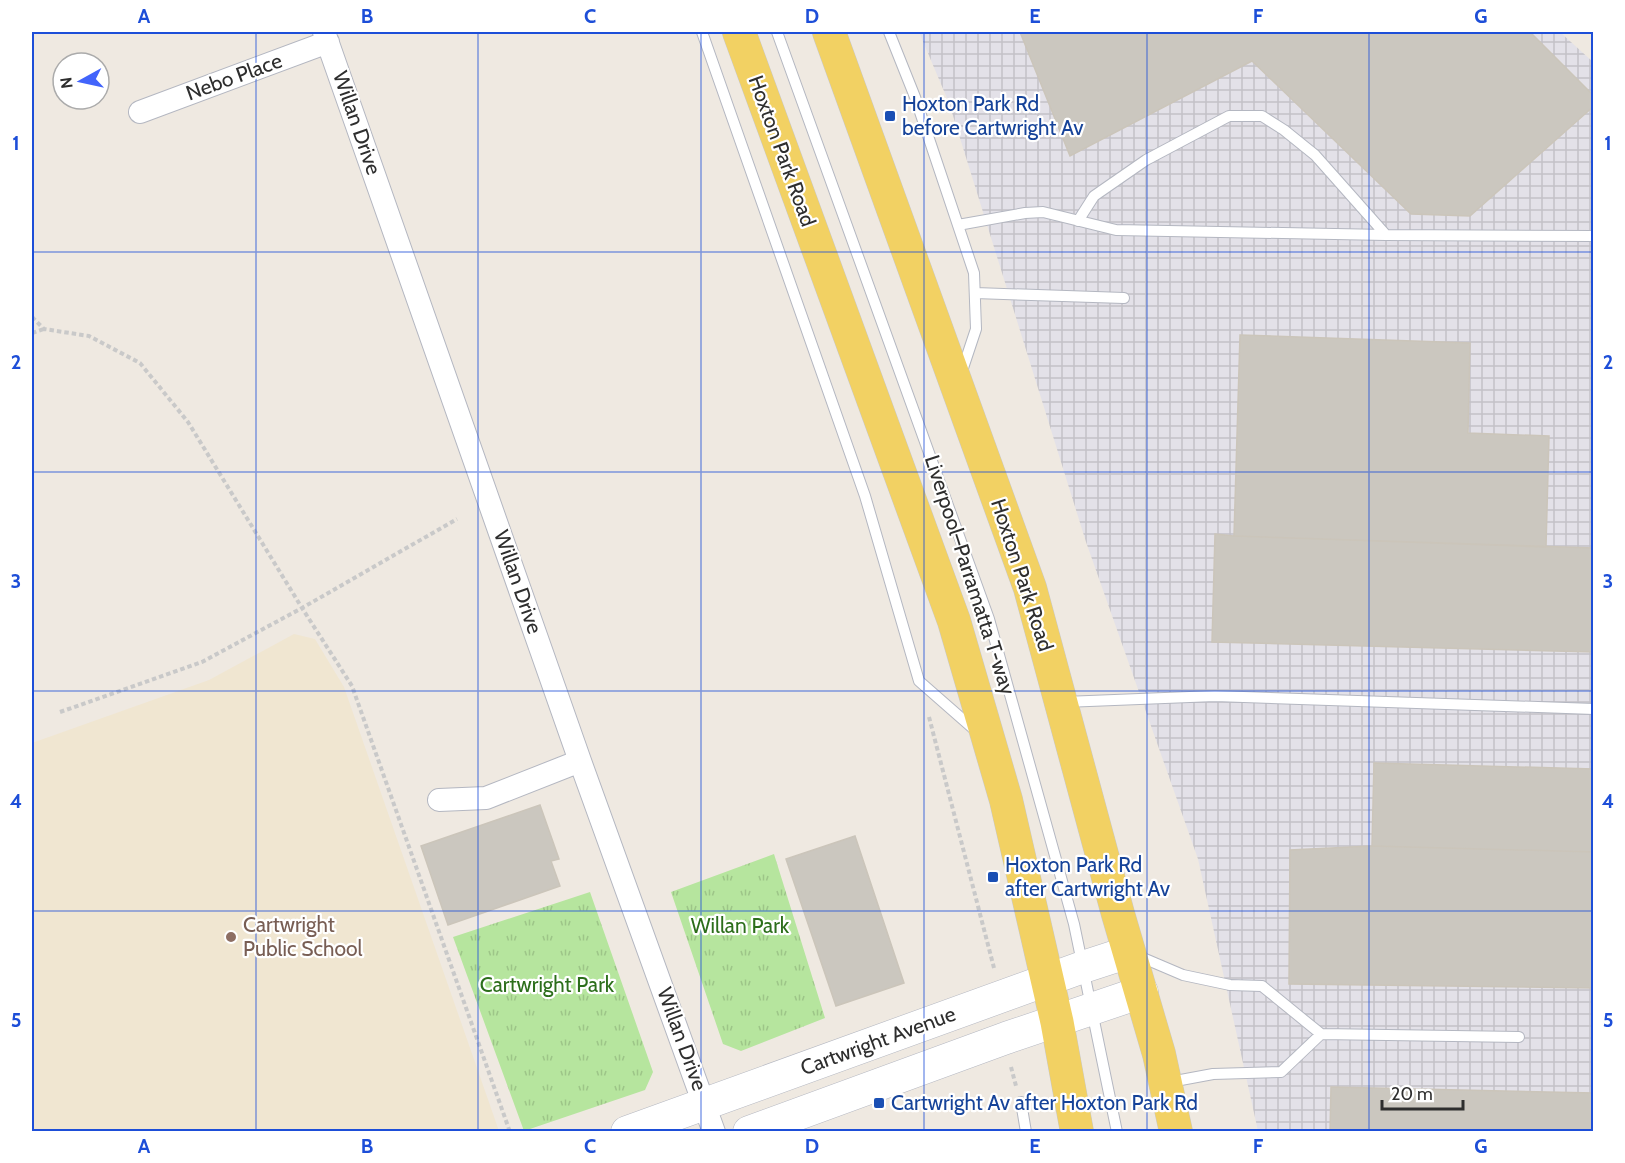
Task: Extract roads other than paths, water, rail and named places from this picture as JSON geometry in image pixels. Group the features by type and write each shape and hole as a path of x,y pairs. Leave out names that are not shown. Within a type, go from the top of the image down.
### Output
{"main road":[{"name":"Hoxton Park Road","path":"739,32 954,621 1006,800 1057,1022 1077,1131"},
{"name":"Hoxton Park Road","path":"830,32 1030,588 1167,1083 1176,1131"}],"street":[{"name":"Nebo Place","path":"140,112 326,37"},
{"name":"Willan Drive","path":"326,37 580,761 710,1118"},
{"path":"439,800 486,798 580,761"},
{"name":"Cartwright Avenue","path":"627,1131 710,1118 1046,981 1129,952"},
{"name":"Cartwright Avenue","path":"749,1131 1006,1038 1142,992"}],"lane":[{"path":"702,32 865,496 919,681 989,742"},
{"name":"Liverpool–Parramatta T-way","path":"777,32 989,619 1074,924 1117,1131"},
{"path":"889,32 915,97 974,273 976,329 957,384"},
{"path":"1078,221 1094,196 1146,160 1229,116 1262,116 1315,154 1386,235"},
{"path":"958,225 1043,212 1116,231 1593,236"},
{"path":"975,293 1124,298"},
{"path":"1060,702 1215,696 1593,709"},
{"path":"1129,952 1183,975 1230,985 1262,986 1321,1035 1519,1037"},
{"path":"1167,1083 1213,1074 1281,1072 1321,1035"},
{"path":"1021,1102 1026,1131"}],"place":[{"name":"Hoxton Park Rd before Cartwright Av","path":"890,116"},
{"name":"Hoxton Park Rd after Cartwright Av","path":"993,877"},
{"name":"Cartwright Public School","path":"231,937"},
{"name":"Cartwright Av after Hoxton Park Rd","path":"879,1103"}],"park label":[{"name":"Willan Park","path":"740,926"},
{"name":"Cartwright Park","path":"547,985"}]}
